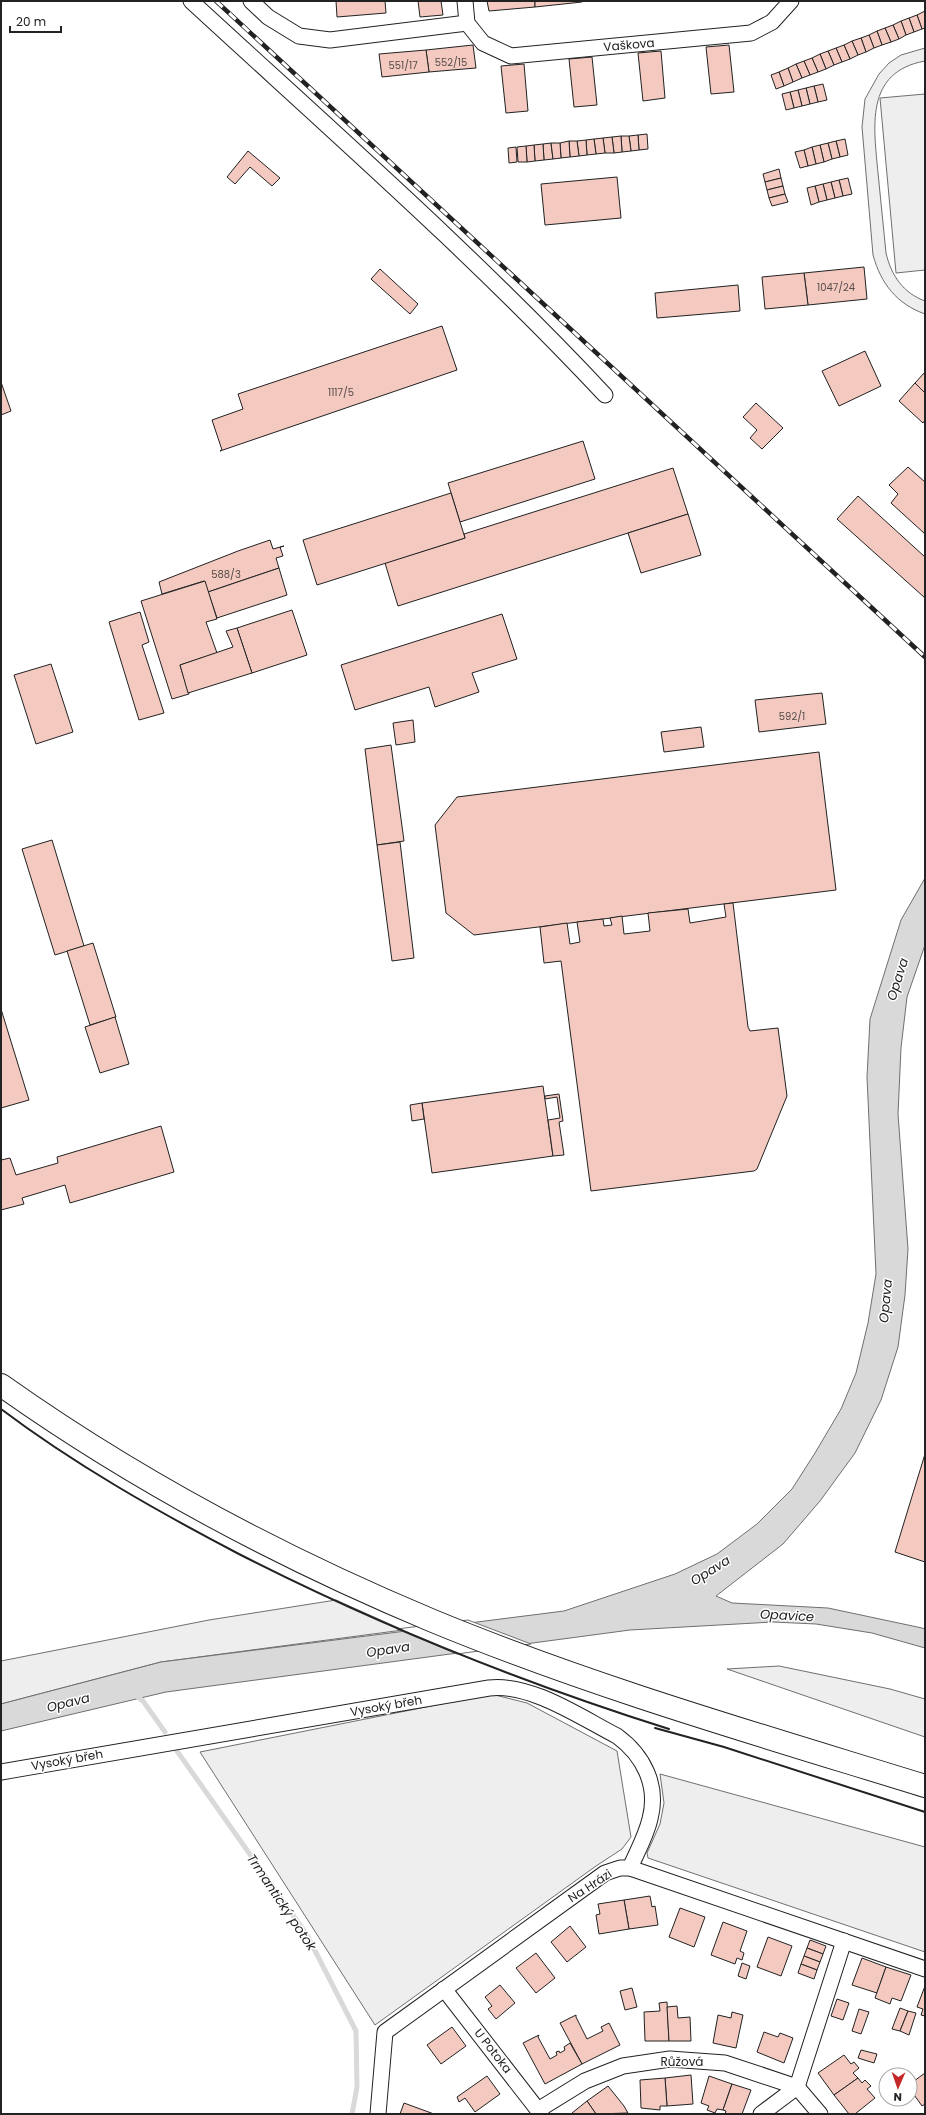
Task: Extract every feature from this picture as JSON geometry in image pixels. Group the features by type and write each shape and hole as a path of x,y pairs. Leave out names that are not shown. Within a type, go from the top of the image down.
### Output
{"main road":[{"path":"3,1386 85,1440 167,1490 230,1525 330,1575 467,1634 657,1702 925,1786"}],"street":[{"path":"191,1 462,252 557,343 605,395"},
{"path":"251,1 268,17 299,36 330,40 467,23 465,1"},
{"name":"Vaškova","path":"467,23 483,43 511,56 751,33 772,22 791,1"},
{"name":"Vysoký břeh","path":"1,1772 489,1688 513,1688 528,1691 616,1736 628,1744 640,1758 650,1780 652,1805 647,1829 630,1868"},
{"name":"Na Hrázi","path":"378,2114 385,2032 605,1873 620,1868 630,1868 925,1969"},
{"path":"761,2114 797,2087 844,1941"},
{"name":"U Potoka","path":"444,1989 540,2112"},
{"name":"Růžová","path":"540,2112 585,2081 616,2068 670,2059 725,2063 797,2087"},
{"path":"797,2087 820,2114"}],"shaded area":[{"path":"925,48 925,61 905,67 891,77 882,89 877,104 875,138 888,261 895,276 904,288 917,298 925,301 925,314 906,305 898,299 886,284 876,265 873,255 862,127 865,99 879,74 889,63 901,55"},
{"path":"925,94 925,270 896,273 880,98"},
{"path":"336,1600 403,1630 161,1662 1,1704 1,1661 209,1620"},
{"path":"779,1666 890,1689 925,1699 925,1737 727,1669"},
{"path":"491,1694 527,1703 617,1751 631,1837 622,1849 596,1866 375,2025 200,1752"},
{"path":"660,1774 925,1847 925,1952 648,1858 647,1853 660,1824 664,1803"}],"water":[{"path":"925,878 925,945 907,997 901,1048 898,1114 908,1249 905,1295 898,1347 881,1400 855,1453 820,1501 783,1544 716,1596 732,1603 828,1608 922,1628 925,1629 925,1648 872,1633 816,1624 773,1622 630,1630 166,1692 1,1731 1,1704 161,1662 564,1611 675,1574 717,1554 757,1524 792,1489 841,1409 856,1373 868,1323 876,1274 867,1077 870,1019 901,920"}],"pier":[{"path":"468,1620 531,1644 457,1654 397,1629"}],"building":[{"path":"336,1 385,1 386,13 337,17"},
{"path":"418,1 441,1 443,15 420,17"},
{"path":"487,1 535,1 535,7 489,11"},
{"path":"535,1 582,1 582,2 535,7"},
{"path":"925,11 925,28 922,29 917,15"},
{"path":"917,15 922,29 914,32 909,18"},
{"path":"909,18 914,32 906,35 901,21"},
{"path":"901,21 906,35 899,39 893,25"},
{"path":"893,25 899,39 891,42 885,28"},
{"path":"885,28 891,42 882,45 877,31"},
{"path":"877,31 882,45 874,48 869,35"},
{"path":"869,35 874,48 866,52 861,38"},
{"path":"861,38 866,52 858,55 852,41"},
{"path":"852,41 858,55 850,59 844,45"},
{"path":"473,45 476,68 429,72 426,50"},
{"path":"729,45 734,92 711,94 706,47"},
{"path":"844,45 850,59 842,62 836,48"},
{"path":"836,48 842,62 834,65 828,51"},
{"path":"426,50 429,72 382,77 379,54"},
{"path":"661,51 665,98 643,101 638,53"},
{"path":"828,51 834,65 826,69 820,54"},
{"path":"820,54 826,69 818,72 812,58"},
{"path":"592,57 597,105 574,107 569,59"},
{"path":"812,58 818,72 810,75 804,61"},
{"path":"804,61 810,75 802,78 796,64"},
{"path":"524,64 528,111 506,113 501,66"},
{"path":"796,64 802,78 793,82 788,68"},
{"path":"788,68 793,82 784,86 779,72"},
{"path":"779,72 784,86 776,89 771,75"},
{"path":"823,84 827,100 818,102 814,86"},
{"path":"814,86 818,102 810,104 806,88"},
{"path":"806,88 810,104 802,106 798,90"},
{"path":"798,90 802,106 794,108 790,92"},
{"path":"790,92 794,108 786,110 782,94"},
{"path":"647,134 648,149 639,150 638,135"},
{"path":"638,135 639,150 631,151 629,136"},
{"path":"621,136 629,136 631,151 622,152"},
{"path":"621,136 622,152 614,153 612,137"},
{"path":"612,137 614,153 605,153 603,138"},
{"path":"603,138 605,153 596,154 594,139"},
{"path":"594,139 596,154 587,155 586,140"},
{"path":"845,139 848,155 840,157 836,141"},
{"path":"586,140 587,155 579,156 577,141"},
{"path":"569,141 577,141 579,156 570,157"},
{"path":"569,141 570,157 561,158 560,143"},
{"path":"836,141 840,157 832,159 828,143"},
{"path":"551,143 553,159 544,160 543,144"},
{"path":"551,143 560,143 561,158 553,159"},
{"path":"828,143 832,159 824,162 820,145"},
{"path":"543,144 544,160 535,161 534,145"},
{"path":"534,145 535,161 527,162 526,146"},
{"path":"820,145 824,162 816,164 812,147"},
{"path":"526,146 527,162 518,162 517,147"},
{"path":"516,147 517,162 509,163 508,148"},
{"path":"812,147 816,164 808,166 804,150"},
{"path":"804,150 808,166 800,168 795,152"},
{"path":"248,151 280,178 272,186 250,167 235,184 227,177"},
{"path":"779,169 781,178 765,182 763,174"},
{"path":"617,177 621,218 545,225 541,184"},
{"path":"781,178 783,186 767,190 765,182"},
{"path":"848,178 852,194 843,196 839,180"},
{"path":"839,180 843,196 835,198 831,182"},
{"path":"831,182 835,198 827,200 823,184"},
{"path":"823,184 827,200 819,202 815,186"},
{"path":"783,186 785,194 769,198 767,190"},
{"path":"815,186 819,202 811,205 807,188"},
{"path":"785,194 788,202 772,206 769,198"},
{"path":"864,267 867,299 808,305 804,273"},
{"path":"380,269 418,304 410,314 371,279"},
{"path":"804,273 808,305 765,309 762,277"},
{"path":"738,285 740,311 657,318 655,293"},
{"path":"442,326 457,370 220,451 222,450 212,420 243,409 238,394"},
{"path":"865,351 881,386 839,406 822,371"},
{"path":"925,372 925,393 915,383"},
{"path":"1,382 11,411 1,415"},
{"path":"915,383 925,393 925,420 923,423 899,401"},
{"path":"756,403 783,428 762,449 750,438 757,430 743,417"},
{"path":"583,441 595,479 460,522 448,483"},
{"path":"908,467 925,482 925,534 891,503 898,494 889,485"},
{"path":"673,468 688,514 398,606 385,563 465,538 464,534"},
{"path":"451,493 465,538 317,585 303,540"},
{"path":"858,496 925,557 925,598 837,519"},
{"path":"688,514 701,555 641,573 628,533"},
{"path":"270,540 273,549 280,547 283,556 276,558 279,568 208,592 204,581 162,594 159,582"},
{"path":"279,568 287,595 217,618 208,592"},
{"path":"205,581 217,619 206,622 217,653 180,665 189,694 172,699 141,601"},
{"path":"292,610 307,655 252,673 237,628"},
{"path":"140,612 149,642 142,645 164,713 139,720 109,622"},
{"path":"502,614 517,659 472,673 479,692 435,707 429,687 355,710 341,665"},
{"path":"237,628 252,673 188,693 180,665 233,647 226,631"},
{"path":"51,664 73,732 36,744 14,675"},
{"path":"822,693 826,724 759,732 755,700"},
{"path":"413,720 415,742 396,745 393,723"},
{"path":"701,727 704,747 664,752 661,732"},
{"path":"391,745 404,841 377,845 365,749"},
{"path":"819,752 836,890 474,935 446,913 435,825 457,797"},
{"path":"52,840 84,946 55,955 22,849"},
{"path":"400,842 414,958 392,961 377,845"},
{"path":"733,903 748,1027 750,1031 778,1028 787,1096 757,1169 754,1171 591,1191 561,961 544,963 540,927 567,923 570,944 580,942 577,922 603,919 604,926 612,925 610,918 622,916 624,934 650,931 648,913 688,909 690,923 726,917 724,904"},
{"path":"93,943 116,1017 90,1025 67,951"},
{"path":"1,1009 29,1100 1,1108"},
{"path":"115,1017 129,1064 100,1073 85,1027"},
{"path":"543,1086 553,1156 432,1173 422,1103"},
{"path":"559,1094 563,1121 559,1122 564,1155 553,1156 548,1120 560,1118 557,1097 545,1099 545,1096"},
{"path":"422,1103 424,1119 412,1121 410,1105"},
{"path":"161,1126 174,1172 70,1203 65,1185 22,1198 24,1204 1,1210 1,1160 10,1158 16,1175 58,1163 57,1157"},
{"path":"925,1454 925,1562 895,1552"},
{"path":"650,1896 652,1907 655,1906 658,1925 629,1929 624,1900"},
{"path":"624,1900 629,1929 599,1934 596,1915 600,1914 598,1904"},
{"path":"680,1908 705,1917 694,1947 669,1937"},
{"path":"723,1922 747,1931 740,1951 744,1953 742,1960 737,1958 735,1964 711,1955"},
{"path":"570,1926 586,1947 567,1962 551,1942"},
{"path":"768,1937 792,1946 781,1976 757,1967"},
{"path":"810,1940 826,1946 823,1954 807,1948"},
{"path":"807,1948 823,1954 820,1962 804,1956"},
{"path":"536,1953 555,1978 536,1993 516,1968"},
{"path":"804,1956 820,1962 817,1970 801,1964"},
{"path":"862,1958 886,1967 877,1993 852,1985"},
{"path":"742,1963 750,1966 746,1979 738,1976"},
{"path":"801,1964 817,1970 814,1979 798,1973"},
{"path":"886,1967 911,1975 901,2001 892,1998 890,2004 875,1998"},
{"path":"500,1985 515,2003 496,2019 488,2009 492,2006 485,1997"},
{"path":"925,1986 925,2016 921,2015 923,2009 917,2007"},
{"path":"632,1988 637,2007 625,2010 620,1991"},
{"path":"837,1999 849,2003 843,2020 831,2016"},
{"path":"667,2002 669,2041 645,2041 644,2012 660,2011 659,2003"},
{"path":"677,2006 678,2018 690,2017 691,2041 669,2041 667,2007"},
{"path":"900,2008 908,2011 900,2031 892,2029"},
{"path":"859,2009 869,2012 861,2034 852,2031"},
{"path":"908,2011 916,2013 909,2035 900,2031"},
{"path":"732,2012 743,2015 736,2048 713,2043 718,2015 731,2018"},
{"path":"576,2015 587,2039 603,2031 601,2027 609,2023 620,2045 582,2064 560,2023"},
{"path":"452,2027 466,2046 441,2064 427,2045"},
{"path":"764,2032 778,2037 780,2033 793,2038 784,2063 757,2052"},
{"path":"539,2035 538,2037 550,2059 557,2055 556,2052 559,2051 560,2053 565,2050 564,2047 570,2043 582,2064 545,2084 523,2043"},
{"path":"861,2050 877,2054 874,2063 858,2058"},
{"path":"844,2055 851,2064 854,2062 859,2068 853,2073 858,2078 834,2095 818,2073"},
{"path":"925,2073 925,2104 922,2106 918,2100 918,2078"},
{"path":"691,2075 693,2104 667,2106 665,2078"},
{"path":"487,2076 500,2094 475,2112 465,2098 459,2102 457,2097"},
{"path":"709,2076 732,2084 723,2110 717,2109 715,2113 707,2110 709,2106 701,2103"},
{"path":"665,2078 667,2106 660,2106 660,2110 641,2108 640,2080"},
{"path":"858,2078 862,2083 865,2080 871,2086 867,2089 875,2098 855,2114 849,2114 834,2095"},
{"path":"732,2084 751,2090 742,2114 725,2114 726,2111 723,2110"},
{"path":"608,2086 628,2113 596,2114 587,2101"},
{"path":"587,2101 596,2114 572,2113"},
{"path":"404,2103 434,2114 400,2114"}],"waterway":[{"name":"Trmantický potok","path":"134,1694 143,1701 165,1732"},
{"name":"Trmantický potok","path":"177,1751 307,1935 356,2031 357,2087 352,2114"}],"railway":[{"path":"216,1 925,657"}],"wall":[{"path":"1,1409 57,1449 116,1486 206,1537 289,1579 342,1604 449,1650 558,1692 669,1729"},
{"path":"655,1728 724,1747 925,1812"}],"water label":[{"name":"Opava","path":"897,979"},
{"name":"Opava","path":"885,1301"},
{"name":"Opava","path":"710,1570"},
{"name":"Opavice","path":"787,1615"},
{"name":"Opava","path":"388,1649"},
{"name":"Opava","path":"68,1702"}]}
